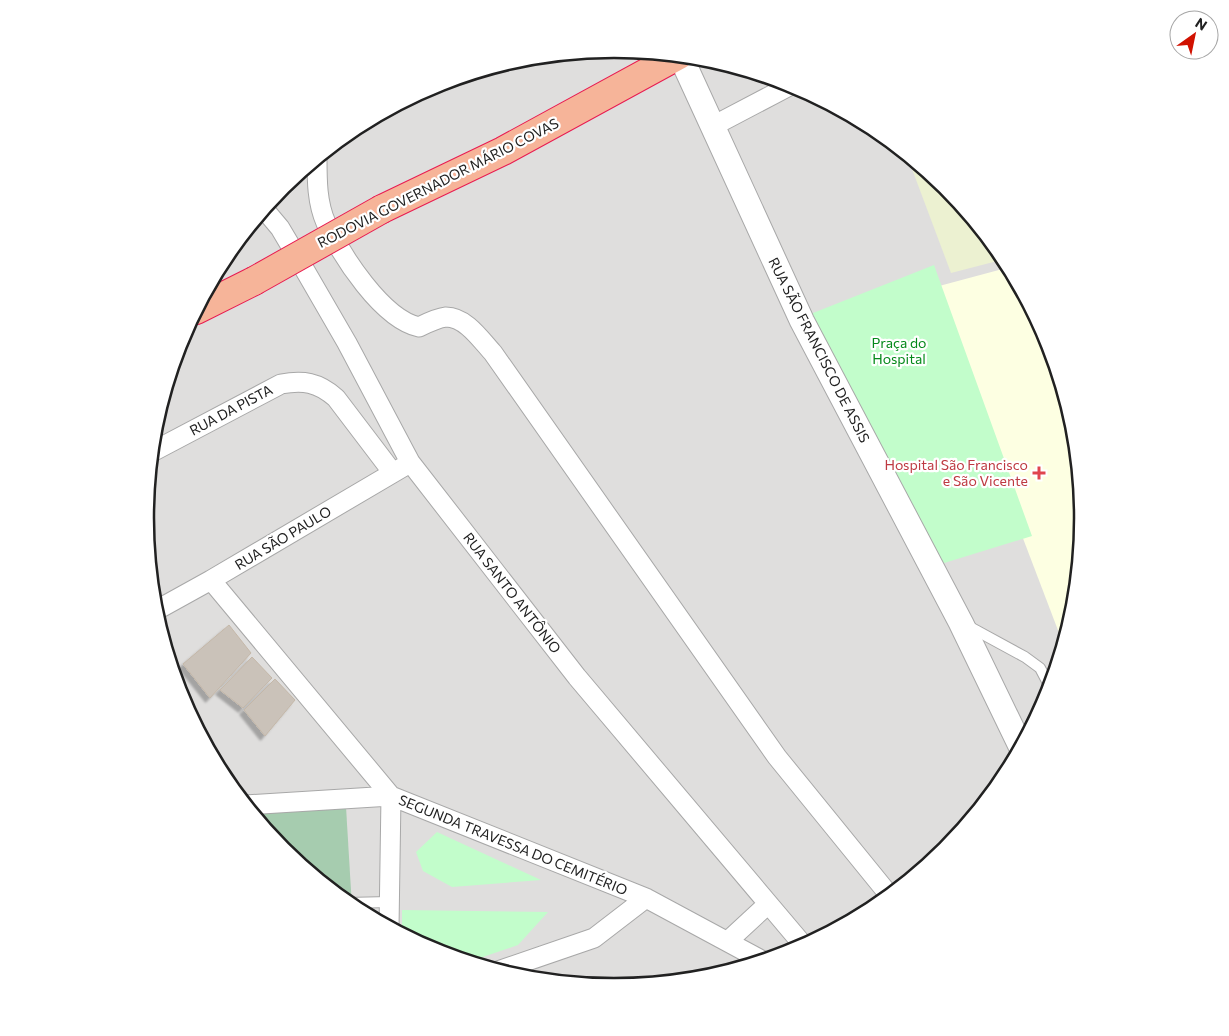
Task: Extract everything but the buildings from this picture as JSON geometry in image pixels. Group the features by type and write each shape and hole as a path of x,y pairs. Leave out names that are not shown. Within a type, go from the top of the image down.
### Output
{"highway":[{"name":"RODOVIA GOVERNADOR MÁRIO COVAS","path":"206,305 254,281 382,209 503,150 669,60"}],"street":[{"name":"RUA SÃO FRANCISCO DE ASSIS","path":"682,62 802,321 960,623 1018,740"},
{"path":"713,126 782,89"},
{"path":"317,167 318,195 326,222 359,277 398,319 419,327 446,317 455,320 471,328 493,353 777,757 885,890"},
{"name":"RUA SANTO ANTÔNIO","path":"268,214 280,228 333,318 410,462 578,677 799,940"},
{"name":"RUA DA PISTA","path":"160,448 281,384 299,381 314,383 326,389 336,398 392,473"},
{"name":"RUA SÃO PAULO","path":"163,607 410,462"},
{"path":"211,580 391,796 389,920"},
{"name":"SEGUNDA TRAVESSA DO CEMITÉRIO","path":"254,804 391,796 646,898 755,956"},
{"path":"511,967 594,938 646,898"},
{"path":"728,941 768,904"}],"lane":[{"path":"960,623 1025,657 1040,668 1046,679"},
{"path":"362,903 389,902"}],"shaded area":[{"path":"584,58 645,58 675,61 734,73 763,82 818,105 845,119 895,153 918,172 961,214 980,238 997,262 1028,314 1051,370 1059,399 1066,428 1074,488 1074,548 1071,578 1066,608 1051,666 1028,722 1013,748 997,774 961,822 940,844 895,883 845,917 818,931 763,954 734,963 675,975 645,978 584,978 554,975 495,963 466,954 411,931 384,917 334,883 311,864 268,822 249,798 232,774 201,722 178,666 170,637 163,608 155,548 155,488 158,458 163,428 178,370 201,314 216,288 232,262 268,214 289,192 334,153 384,119 411,105 466,82 495,73 554,61"},
{"path":"911,166 961,214 996,261 951,273"},
{"name":"Hospital São Francisco e São Vicente","path":"1001,269 1028,314 1051,370 1066,428 1071,458 1075,518 1071,578 1060,634 928,289"},
{"path":"346,807 351,895 289,844 260,812"}],"green space":[{"name":"Praça do Hospital","path":"934,265 1032,536 941,564 808,315"},
{"path":"437,832 541,880 452,887 423,871 416,852"},
{"path":"402,910 548,912 518,945 479,958 438,943 402,926"}],"place":[{"name":"Hospital São Francisco e São Vicente","path":"1039,473"}]}
